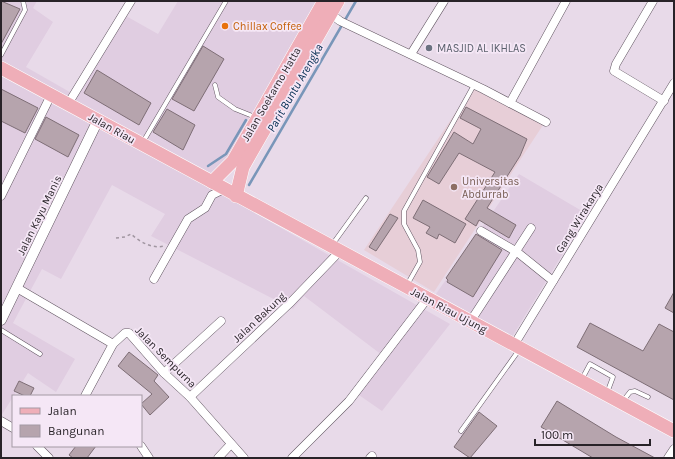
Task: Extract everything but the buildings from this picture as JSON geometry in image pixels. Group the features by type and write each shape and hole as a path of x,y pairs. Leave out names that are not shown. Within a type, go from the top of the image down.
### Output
{"main road":[{"name":"Jalan Soekarno Hatta","path":"212,182 233,161 324,1"},
{"name":"Jalan Soekarno Hatta","path":"236,196 243,167 336,17 338,1"},
{"name":"Jalan Riau","path":"1,68 224,189"},
{"name":"Jalan Riau Ujung","path":"224,189 674,431"}],"street":[{"path":"68,104 131,1"},
{"path":"411,54 444,1"},
{"path":"510,103 566,1"},
{"path":"653,1 616,64 614,71 664,101"},
{"path":"336,17 349,25 475,85 546,122"},
{"name":"Gang Wirakarya","path":"517,347 553,281 674,83"},
{"path":"1,196 50,95"},
{"name":"Jalan Kayu Manis","path":"1,320 98,120"},
{"path":"154,279 188,219 205,208 212,195 224,189"},
{"path":"470,322 531,228"},
{"path":"481,231 516,252 553,281"},
{"name":"Jalan Bakung","path":"190,397 291,302 335,249"},
{"path":"17,288 113,344 86,395"},
{"path":"292,458 349,401 427,299"},
{"path":"164,372 221,321"},
{"name":"Jalan Sempurna","path":"113,344 121,335 125,333 129,334 164,372 190,397 244,458"},
{"path":"1,421 12,427"},
{"path":"218,458 231,444"},
{"path":"38,447 49,458"},
{"path":"142,447 149,458"},
{"path":"668,458 674,449"}],"lane":[{"path":"1,55 25,10 23,1"},
{"path":"142,144 226,1"},
{"path":"1,44 6,46"},
{"path":"215,85 218,97 235,109 257,118"},
{"path":"406,287 420,262 418,250 404,224 404,211 475,85"},
{"path":"335,249 366,198"},
{"path":"1,330 40,354"},
{"path":"461,431 517,347"},
{"path":"580,381 590,364 605,372 613,377 606,395"},
{"path":"621,403 630,392 635,391 648,398"}],"path":[{"path":"116,238 125,237 131,234 149,246 158,248 165,245 172,248"}],"shaded area":[{"path":"1,1 37,1 33,8 53,22 26,67 75,95 126,16 158,34 178,1 323,1 216,191 450,324 382,411 356,393 382,355 304,296 293,309 151,236 165,214 112,185 61,279 42,269 13,323 75,359 56,392 28,373 14,395 12,395 12,398 1,416"},
{"name":"Universitas Abdurrab","path":"472,88 543,125 434,292 364,250"},
{"path":"519,174 587,214 512,337 436,294"}],"waterway":[{"name":"Parit Buntu Arengka","path":"249,185 356,1"},
{"path":"208,166 226,154 246,120"}],"place":[{"name":"Chillax Coffee","path":"225,26"},
{"name":"MASJID AL IKHLAS","path":"429,48"},
{"name":"Universitas Abdurrab","path":"454,187"}]}
